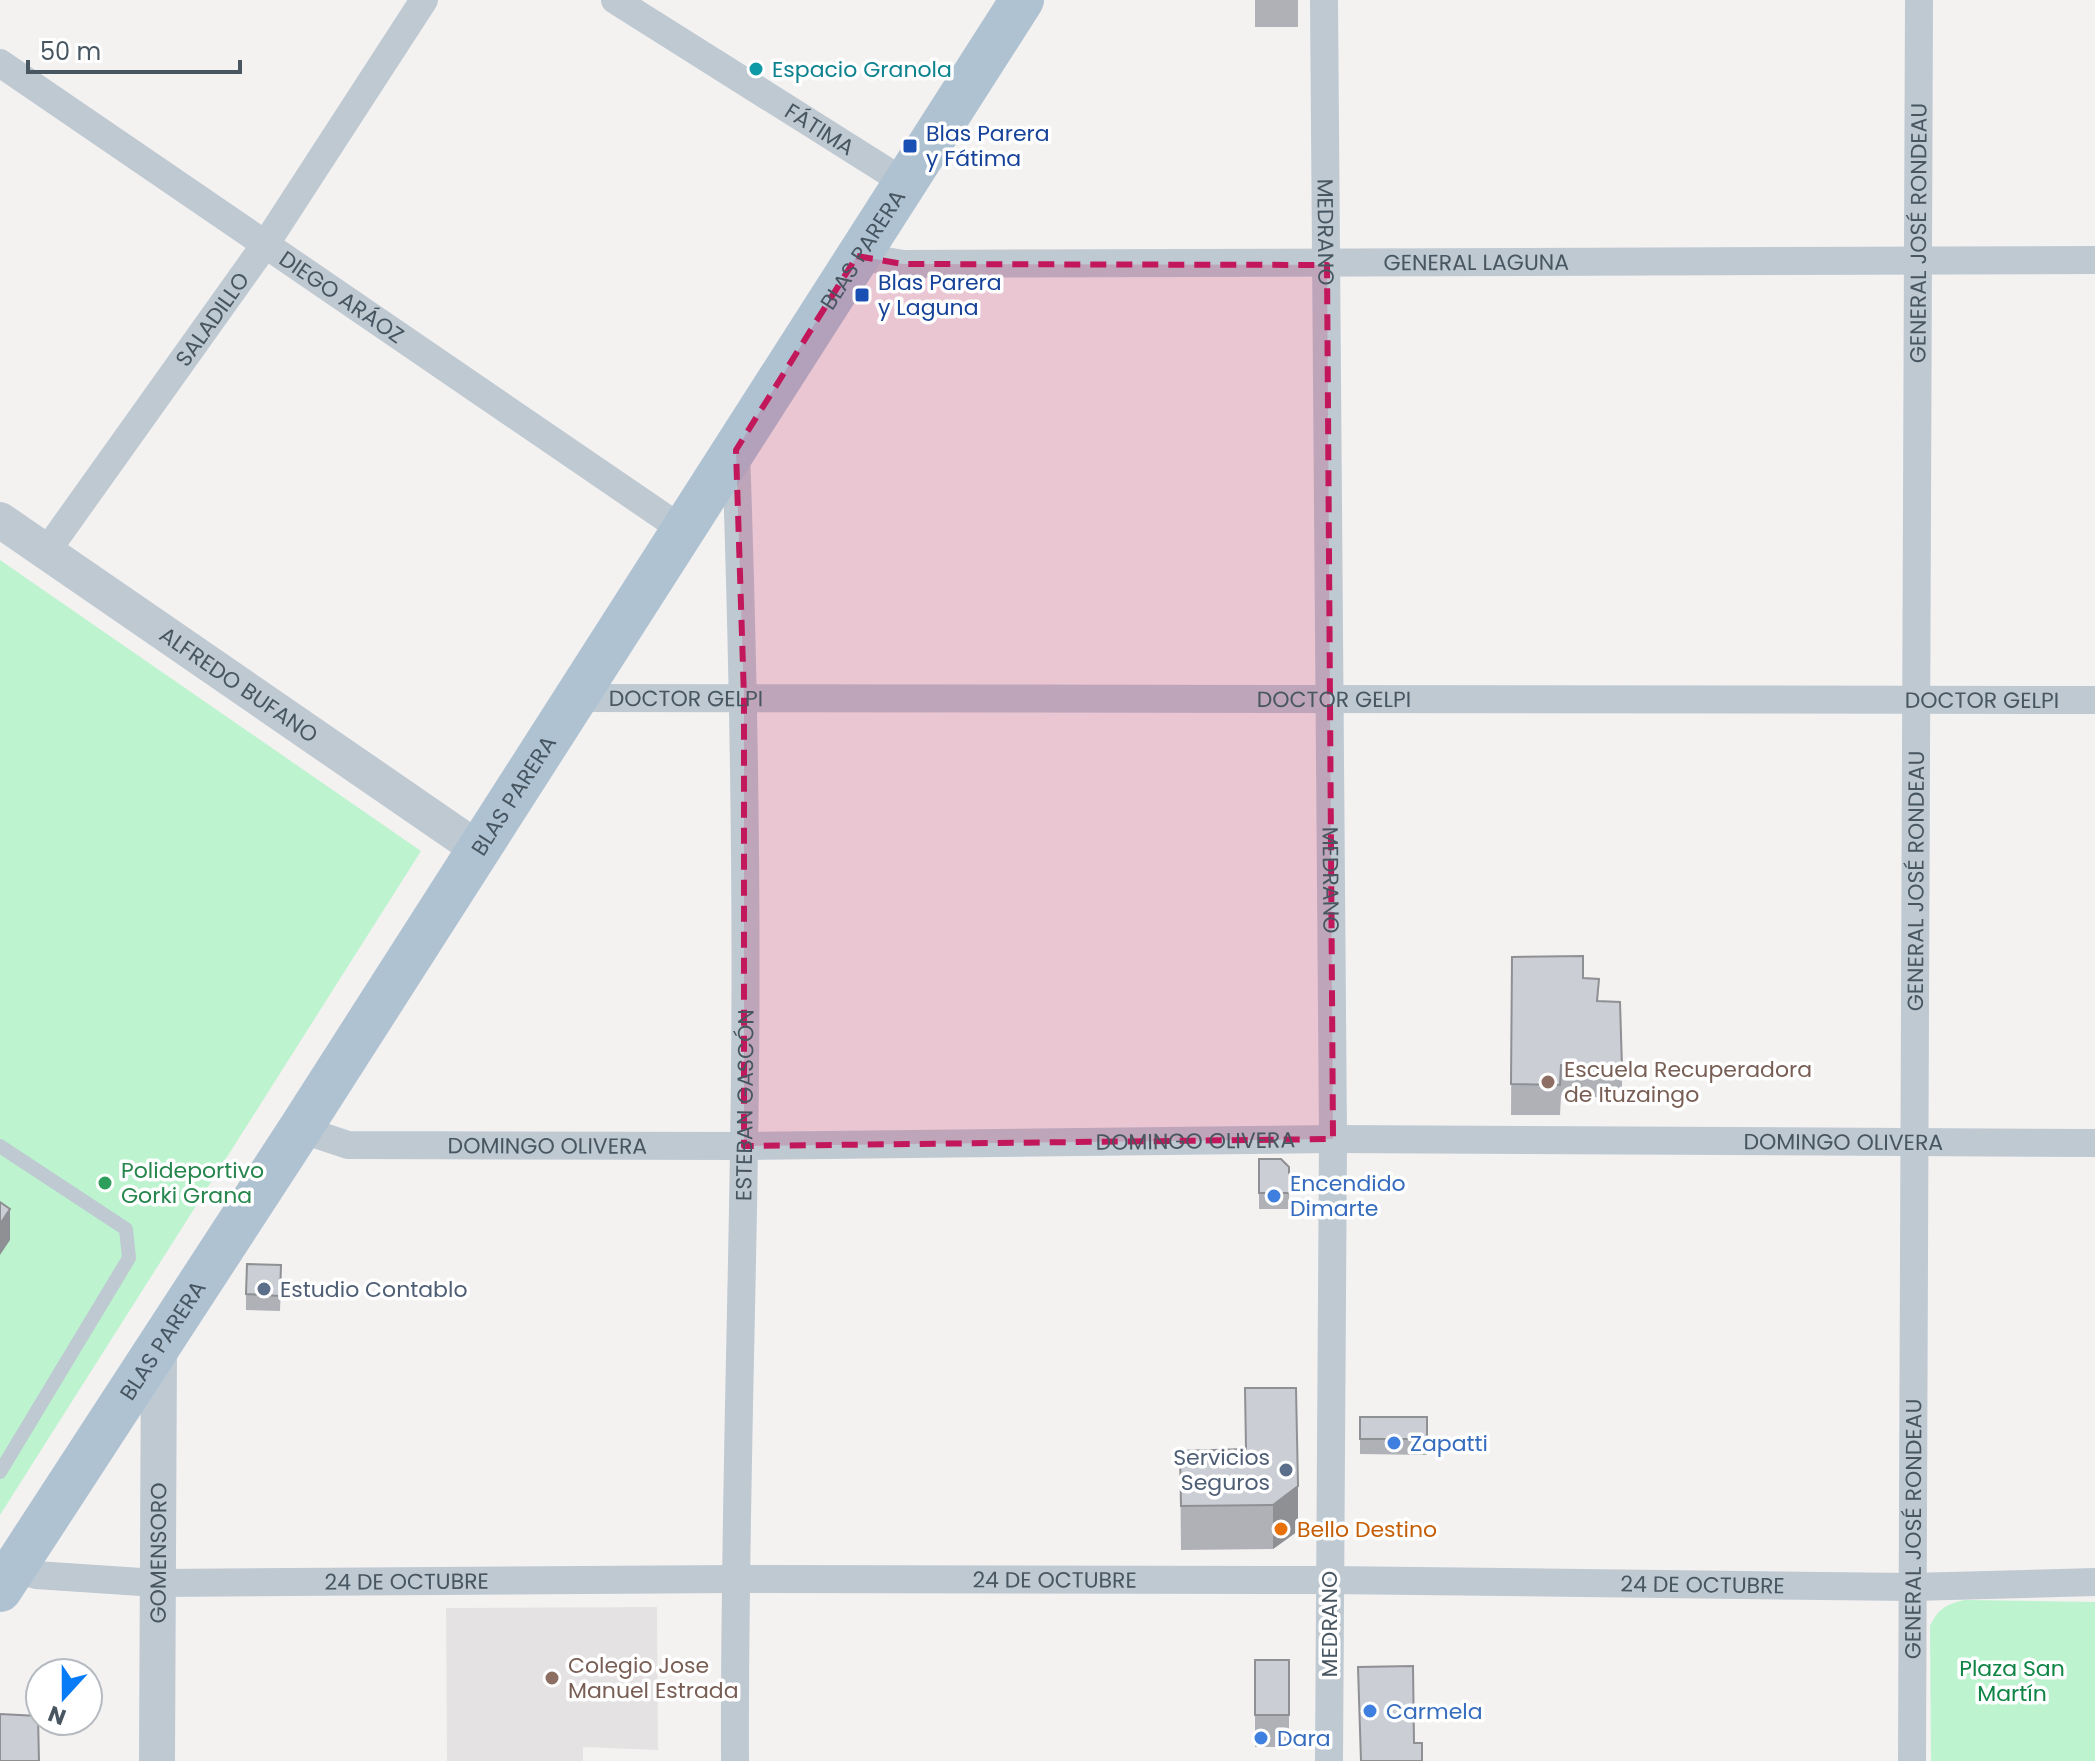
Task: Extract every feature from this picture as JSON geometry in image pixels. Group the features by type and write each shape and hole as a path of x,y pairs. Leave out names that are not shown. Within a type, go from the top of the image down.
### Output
{"main road":[{"name":"BLAS PARERA","path":"7,1579 300,1129 1022,0"}],"street":[{"name":"SALADILLO","path":"46,552 267,242 424,0"},
{"name":"FÁTIMA","path":"615,0 904,182"},
{"name":"MEDRANO","path":"1324,0 1327,700 1333,1139 1329,1761"},
{"name":"GENERAL JOSÉ RONDEAU","path":"1912,1761 1919,698 1919,0"},
{"name":"DIEGO ARÁOZ","path":"0,63 267,242 683,530"},
{"name":"GENERAL LAGUNA","path":"857,256 903,264 1327,265 2095,260"},
{"name":"ESTEBAN GASCÓN","path":"735,1761 734,1579 744,1146 744,698 736,450"},
{"name":"ALFREDO BUFANO","path":"0,520 478,849"},
{"name":"DOCTOR GELPI","path":"574,698 2095,700"},
{"name":"DOMINGO OLIVERA","path":"300,1129 348,1145 744,1146 1333,1139 1917,1145 2095,1143"},
{"name":"GOMENSORO","path":"157,1761 159,1347"},
{"name":"24 DE OCTUBRE","path":"7,1579 36,1575 156,1583 734,1579 1329,1580 1912,1587 2095,1582"}],"lane":[{"path":"0,1146 126,1229 129,1258 0,1472"}],"highlighted area":[{"path":"857,256 903,264 1327,265 1333,1139 744,1146 744,698 736,450"}],"shaded area":[{"name":"Colegio Jose Manuel Estrada","path":"657,1607 658,1750 583,1747 583,1761 447,1761 446,1608"}],"green space":[{"name":"Polideportivo Gorki Grana","path":"0,560 421,851 0,1515"},
{"name":"Plaza San Martín","path":"1965,1600 2095,1602 2095,1761 1931,1761 1930,1626 1943,1608"}],"building":[{"path":"1583,956 1583,978 1599,979 1597,1001 1620,1002 1622,1068 1561,1065 1560,1085 1511,1084 1512,957"},
{"path":"1259,1159 1281,1159 1289,1167 1289,1193 1259,1193"},
{"path":"0,1202 10,1209 0,1224"},
{"path":"247,1264 281,1265 280,1296 246,1294"},
{"path":"1245,1388 1296,1388 1298,1486 1273,1505 1181,1506 1180,1451 1246,1449"},
{"path":"1360,1417 1427,1417 1427,1439 1360,1439"},
{"path":"1255,1660 1289,1660 1289,1715 1255,1715"},
{"path":"1413,1666 1414,1743 1422,1743 1422,1761 1361,1761 1358,1667"},
{"path":"0,1714 24,1715 24,1737 38,1737 39,1761 0,1761"}],"place":[{"name":"Espacio Granola","path":"756,69"},
{"name":"Blas Parera y Fátima","path":"910,146"},
{"name":"Blas Parera y Laguna","path":"862,295"},
{"name":"Escuela Recuperadora de Ituzaingo","path":"1548,1082"},
{"name":"Polideportivo Gorki Grana","path":"105,1183"},
{"name":"Encendido Dimarte","path":"1274,1196"},
{"name":"Estudio Contablo","path":"264,1289"},
{"name":"Zapatti","path":"1394,1443"},
{"name":"Servicios Seguros","path":"1286,1470"},
{"name":"Bello Destino","path":"1281,1529"},
{"name":"Colegio Jose Manuel Estrada","path":"552,1678"},
{"name":"Carmela","path":"1370,1711"},
{"name":"Dara","path":"1261,1738"}]}
